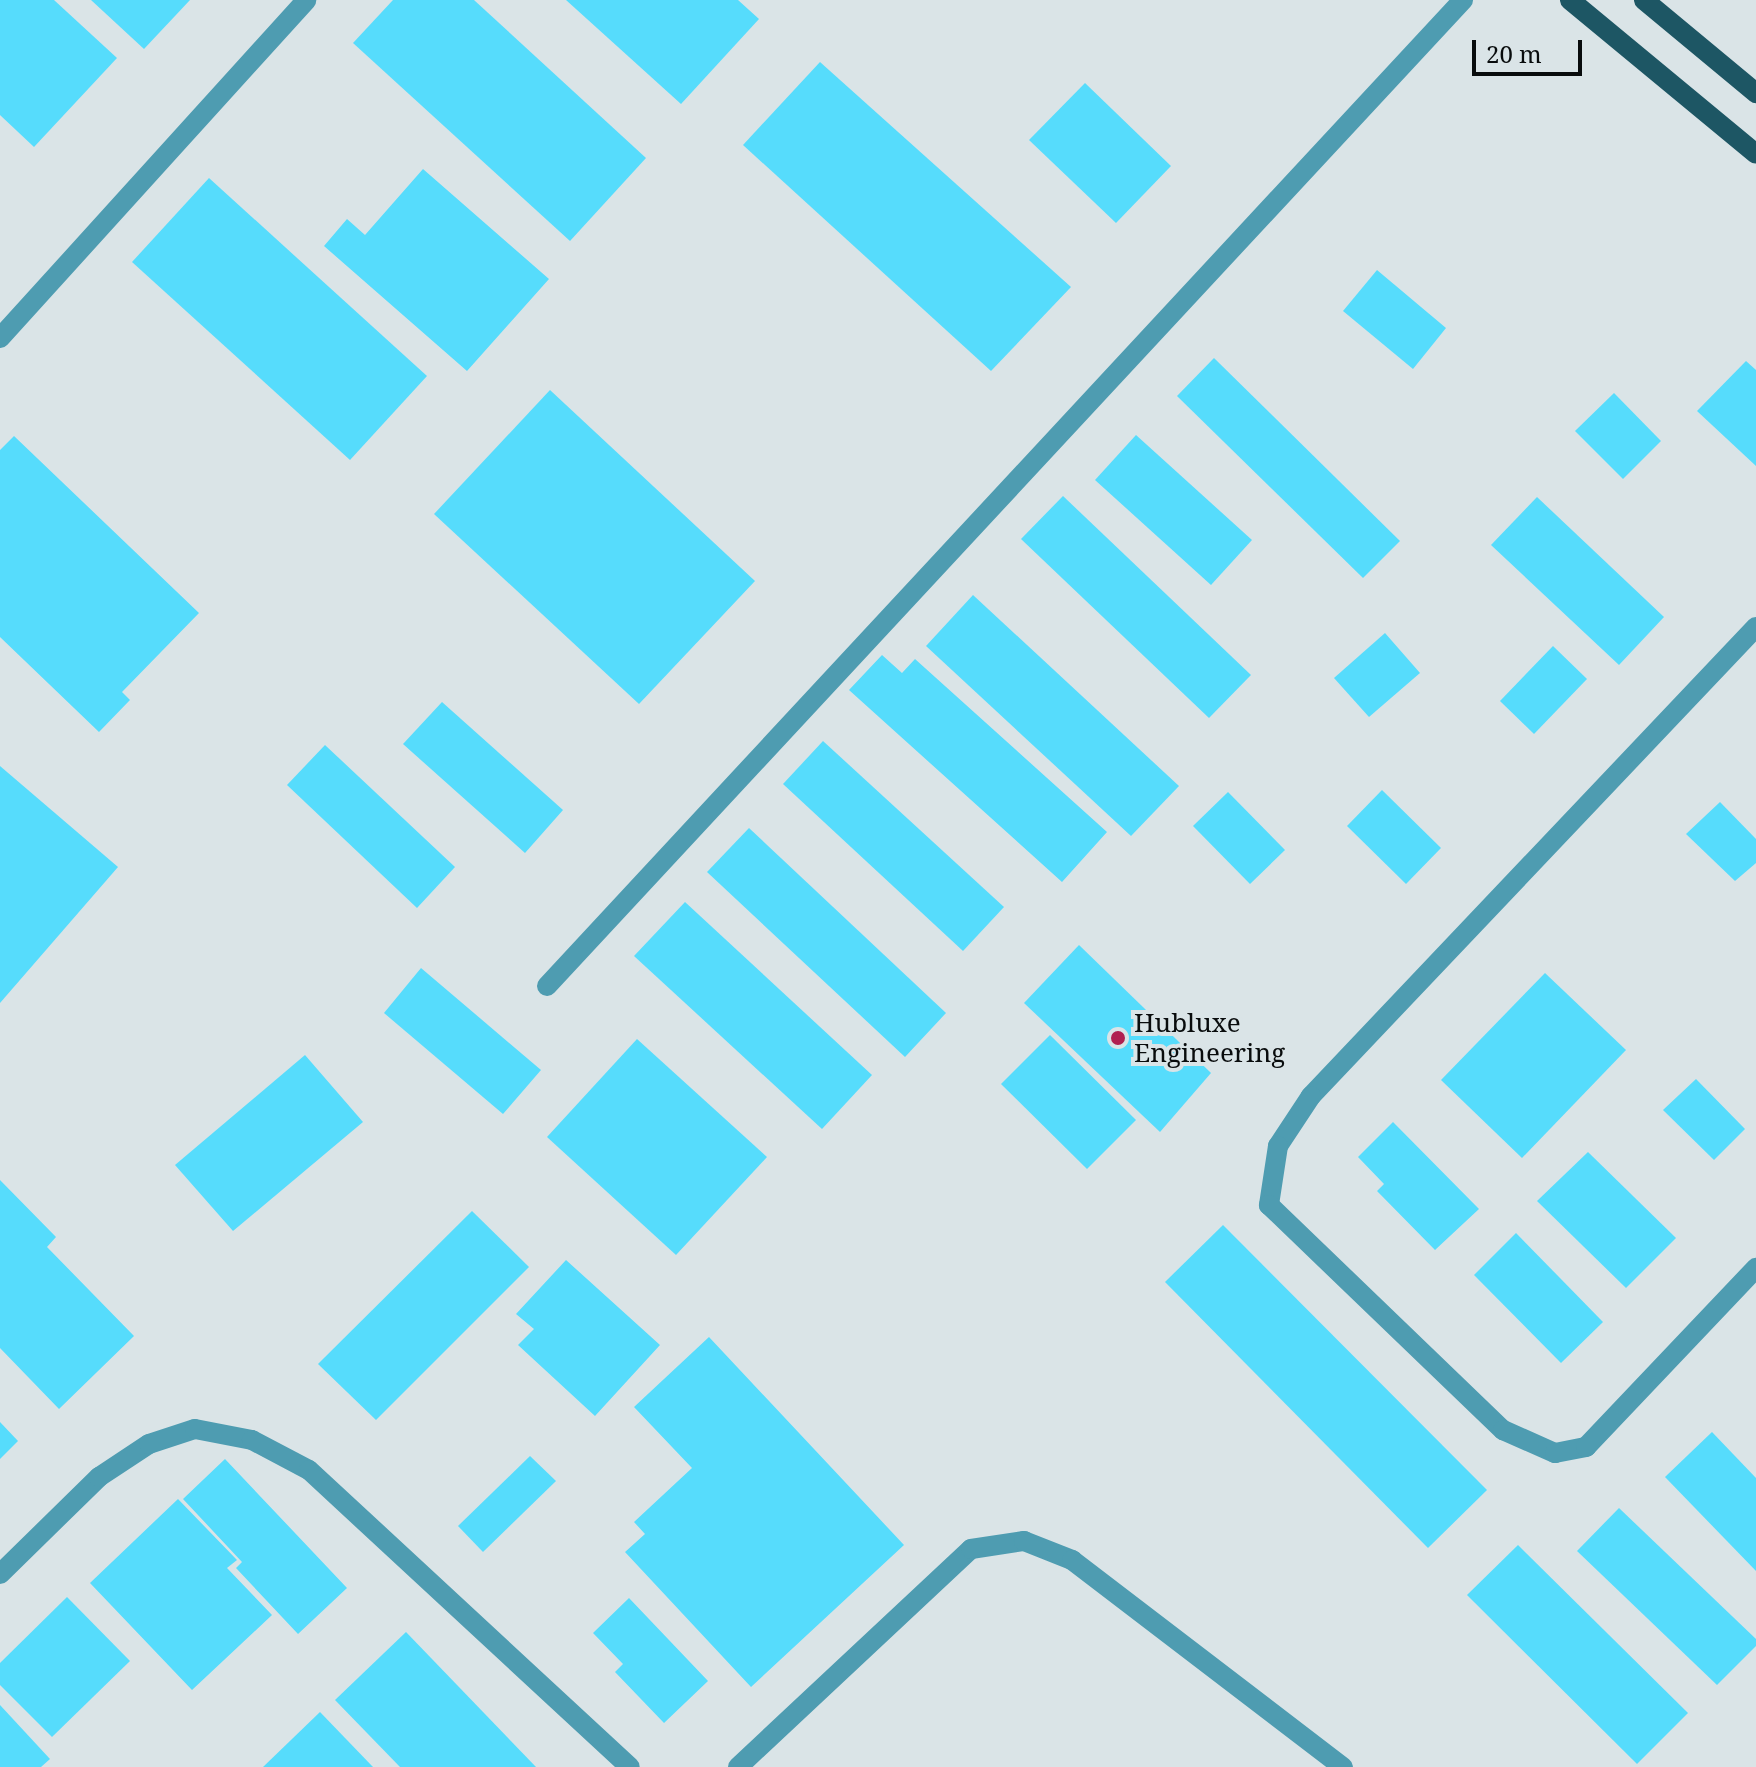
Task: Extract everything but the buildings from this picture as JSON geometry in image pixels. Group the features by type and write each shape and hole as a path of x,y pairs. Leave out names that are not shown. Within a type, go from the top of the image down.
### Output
{"main road":[{"path":"1570,0 1756,154"},
{"path":"1653,2 1756,93"}],"street":[{"path":"0,338 306,0"},
{"path":"547,986 1463,0"},
{"path":"1756,627 1311,1096 1278,1146 1269,1205 1503,1430 1555,1453 1586,1447 1756,1268"},
{"path":"0,1574 99,1477 149,1444 195,1429 252,1440 309,1470 630,1767"},
{"path":"738,1767 971,1549 1024,1541 1072,1560 1343,1767"}],"place":[{"name":"Hubluxe Engineering","path":"1118,1038"}]}
